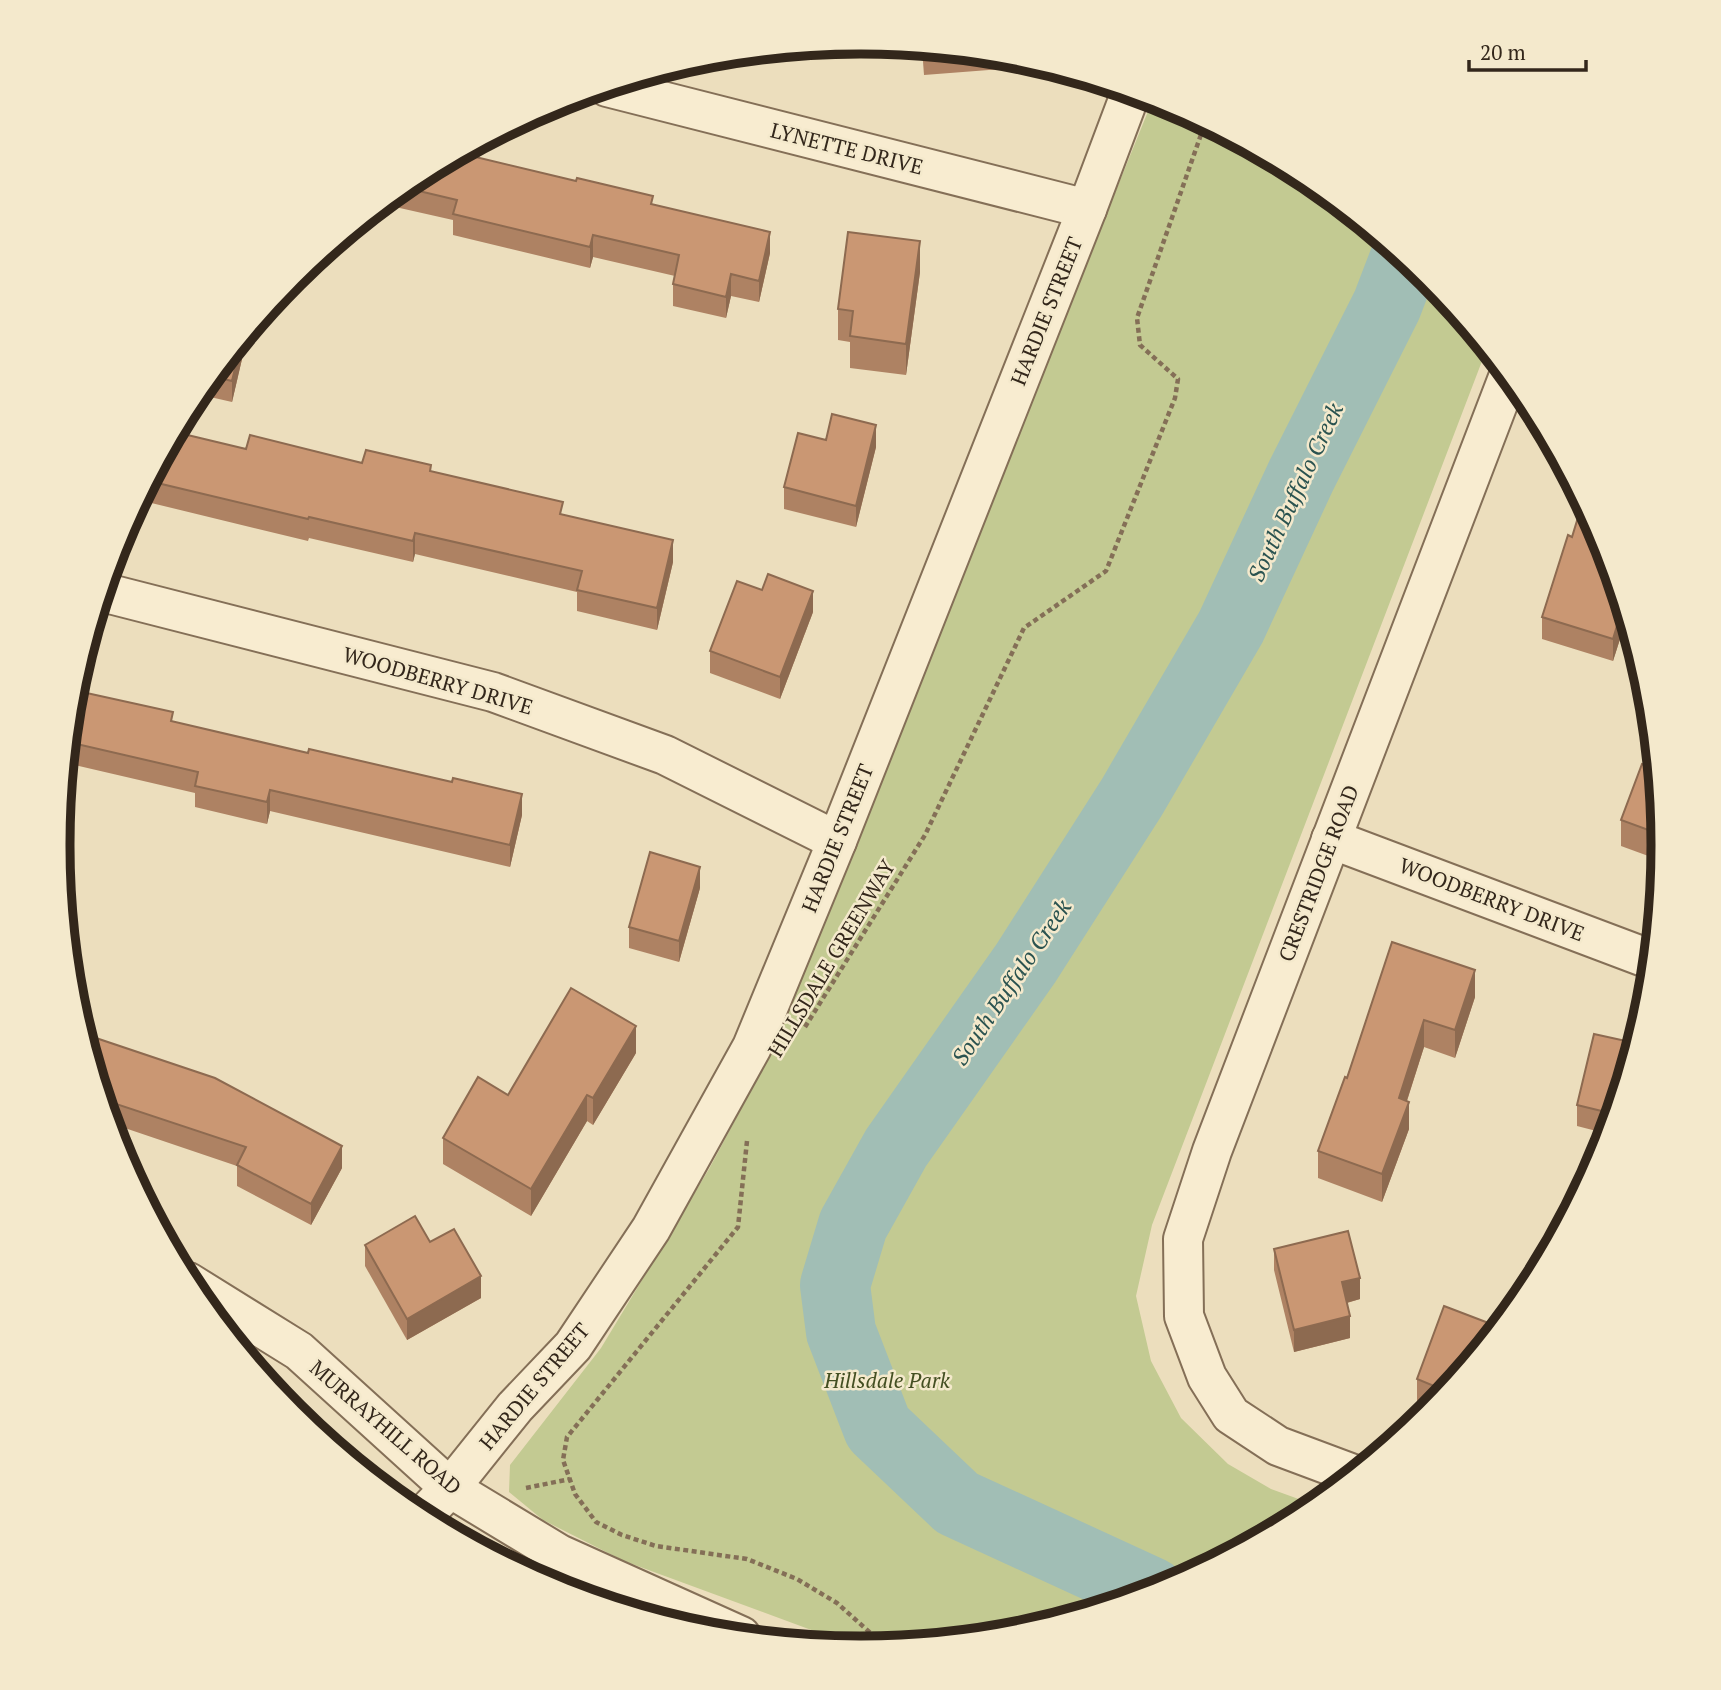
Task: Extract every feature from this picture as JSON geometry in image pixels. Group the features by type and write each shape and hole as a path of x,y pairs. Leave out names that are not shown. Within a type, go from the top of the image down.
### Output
{"street":[{"name":"LYNETTE DRIVE","path":"623,91 1087,209"},
{"name":"HARDIE STREET","path":"431,1508 515,1407 573,1346 651,1229 752,1047 837,841 1128,101"},
{"name":"CRESTRIDGE ROAD","path":"1343,1471 1278,1446 1231,1415 1207,1377 1184,1316 1183,1239 1212,1151 1504,387"},
{"name":"WOODBERRY DRIVE","path":"111,594 493,692 665,755 837,841"},
{"name":"WOODBERRY DRIVE","path":"1331,839 1643,956"},
{"name":"MURRAYHILL ROAD","path":"212,1297 299,1351 450,1488 559,1554 709,1621"}],"path":[{"name":"HILLSDALE GREENWAY","path":"800,1036 925,835 1024,628 1106,571 1175,398 1178,379 1140,345 1137,318 1202,132"},
{"path":"747,1138 737,1227 567,1437 563,1460 575,1494 596,1522 622,1535 656,1546 747,1559 797,1579 837,1603 873,1635"}],"green space":[{"name":"Hillsdale Park","path":"1149,109 1163,114 1256,160 1342,218 1382,250 1420,286 1483,358 1152,1225 1136,1296 1151,1361 1181,1418 1228,1464 1271,1489 1302,1500 1256,1530 1210,1554 1115,1594 1015,1621 964,1629 860,1636 824,1635 624,1561 543,1520 509,1492 510,1465 601,1348 709,1169 754,1085"}],"building":[{"path":"472,156 653,196 651,204 770,232 759,281 731,274 726,297 673,284 679,255 593,235 590,247 453,214 457,200 417,191"},
{"path":"848,232 920,241 906,344 850,336 853,311 838,309"},
{"path":"237,359 232,381 222,379"},
{"path":"832,414 876,425 856,506 784,487 798,433 826,440"},
{"path":"186,435 246,449 250,435 362,463 366,450 431,465 430,471 563,502 560,514 673,540 657,608 577,590 582,571 415,533 413,541 309,517 308,519 158,483"},
{"path":"1579,515 1618,621 1613,639 1542,617 1568,535 1572,537"},
{"path":"768,574 813,591 780,677 710,651 737,581 762,590"},
{"path":"85,693 173,712 171,721 308,753 309,749 452,782 453,778 522,794 510,845 270,790 267,802 195,786 198,772 77,744"},
{"path":"1642,764 1647,766 1651,831 1621,820"},
{"path":"650,852 700,867 679,941 629,927"},
{"path":"1392,942 1475,970 1455,1030 1424,1020 1399,1098 1409,1102 1382,1174 1318,1151 1345,1077 1347,1078"},
{"path":"571,988 636,1026 593,1098 587,1095 531,1189 443,1138 478,1077 508,1095"},
{"path":"1594,1034 1626,1041 1604,1112 1577,1105"},
{"path":"94,1037 215,1078 342,1146 311,1204 237,1165 246,1147 114,1103"},
{"path":"415,1216 430,1242 454,1229 481,1276 407,1319 365,1245"},
{"path":"1348,1231 1360,1278 1342,1282 1350,1316 1294,1330 1274,1249"},
{"path":"1444,1306 1490,1323 1436,1387 1417,1379"}],"waterway":[{"name":"South Buffalo Creek","path":"1137,1586 957,1503 878,1428 841,1332 835,1285 853,1225 896,1148 1026,963 1132,797 1231,627 1301,476 1387,305 1401,268"}]}
